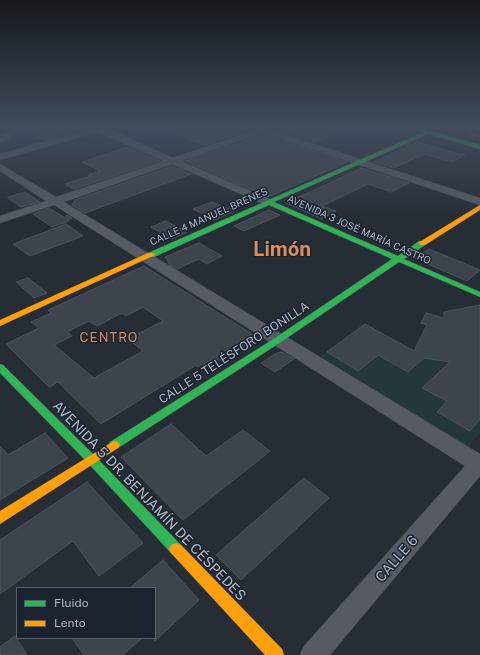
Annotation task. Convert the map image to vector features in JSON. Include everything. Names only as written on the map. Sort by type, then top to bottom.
[{"type":"main road","name":"CALLE 4 MANUEL BRENES","points":[[0,323],[366,159]]},
{"type":"main road","name":"AVENIDA 3 JOSÉ MARÍA CASTRO","points":[[270,203],[480,295]]},
{"type":"main road","name":"CALLE 5 TELÉSFORO BONILLA","points":[[0,518],[278,340],[397,259],[480,207]]},
{"type":"main road","name":"AVENIDA 5 DR. BENJAMÍN DE CÉSPEDES","points":[[0,367],[91,459],[276,655]]},
{"type":"street","name":"AVENIDA 3 JOSÉ MARÍA CASTRO","points":[[166,159],[270,203]]},
{"type":"street","points":[[0,220],[179,159]]},
{"type":"street","points":[[349,159],[480,202]]},
{"type":"street","points":[[0,167],[480,464]]},
{"type":"street","name":"CALLE 6","points":[[313,655],[480,464]]},
{"type":"green space","points":[[416,347],[430,350],[431,359],[451,362],[457,370],[447,365],[439,373],[463,385],[437,412],[469,431],[480,420],[480,433],[467,448],[319,357],[327,352],[358,371],[378,355],[408,372],[425,357],[414,351]]},
{"type":"green space","points":[[480,411],[480,420],[472,415]]},
{"type":"building","points":[[93,159],[154,159],[160,161],[74,189],[65,184],[91,176],[88,175],[100,171],[82,162]]},
{"type":"building","points":[[192,159],[336,159],[347,162],[268,197],[185,161]]},
{"type":"building","points":[[381,159],[414,159],[394,168],[374,162]]},
{"type":"building","points":[[441,159],[459,159],[453,162]]},
{"type":"building","points":[[172,166],[191,174],[85,213],[72,205],[75,200]]},
{"type":"building","points":[[362,168],[409,183],[391,192],[368,184],[322,206],[336,211],[322,219],[286,203]]},
{"type":"building","points":[[25,192],[40,202],[21,207],[8,198],[8,197]]},
{"type":"building","points":[[212,202],[234,211],[215,220],[193,209]]},
{"type":"building","points":[[49,208],[65,218],[67,215],[72,218],[67,220],[69,221],[52,227],[33,214]]},
{"type":"building","points":[[269,210],[280,215],[244,231],[234,226]]},
{"type":"building","points":[[166,221],[187,232],[172,239],[151,227]]},
{"type":"building","points":[[66,224],[83,236],[30,256],[13,244]]},
{"type":"building","points":[[199,243],[222,256],[207,264],[199,259],[177,269],[170,265],[165,257]]},
{"type":"building","points":[[429,249],[480,270],[467,281],[414,258]]},
{"type":"building","points":[[144,266],[258,338],[220,361],[214,358],[198,367],[196,365],[101,424],[58,382],[49,387],[6,344],[39,328],[31,322],[51,313],[48,310]],"holes":[[[143,307],[163,321],[128,339],[143,351],[94,378],[54,345],[72,336],[67,332],[89,321],[97,326],[122,313],[126,316]]]},
{"type":"building","points":[[28,278],[47,293],[34,298],[16,282]]},
{"type":"building","points":[[480,305],[480,419],[470,431],[437,412],[447,401],[422,388],[450,362],[424,358],[408,372],[378,355],[358,371],[327,352],[365,324],[414,351],[427,325],[421,323],[426,313],[444,318],[444,312]]},
{"type":"building","points":[[282,352],[294,359],[275,372],[261,363],[277,353]]},
{"type":"building","points":[[171,424],[206,456],[243,430],[270,451],[183,520],[121,457]]},
{"type":"building","points":[[45,433],[68,458],[0,500],[0,446],[8,455]]},
{"type":"building","points":[[304,478],[329,498],[241,580],[216,555]]},
{"type":"building","points":[[87,482],[143,543],[99,576],[73,541],[0,594],[0,540]]},
{"type":"building","points":[[163,560],[199,600],[155,641],[156,587],[131,587]]},
{"type":"building","points":[[15,636],[27,655],[0,655],[0,647]]},
{"type":"building","points":[[73,639],[141,639],[123,655],[84,655]]},
{"type":"traffic: fast","points":[[151,255],[367,159]]},
{"type":"traffic: fast","points":[[270,203],[480,295]]},
{"type":"traffic: fast","points":[[114,445],[278,340],[422,243]]},
{"type":"traffic: fast","points":[[0,367],[91,459],[176,549]]},
{"type":"traffic: slow","points":[[422,243],[480,207]]},
{"type":"traffic: slow","points":[[0,323],[151,255]]},
{"type":"traffic: slow","points":[[0,518],[114,445]]},
{"type":"traffic: slow","points":[[176,549],[276,655]]},
{"type":"district","name":"Limón","points":[[282,250]]},
{"type":"district","name":"CENTRO","points":[[109,338]]}]
